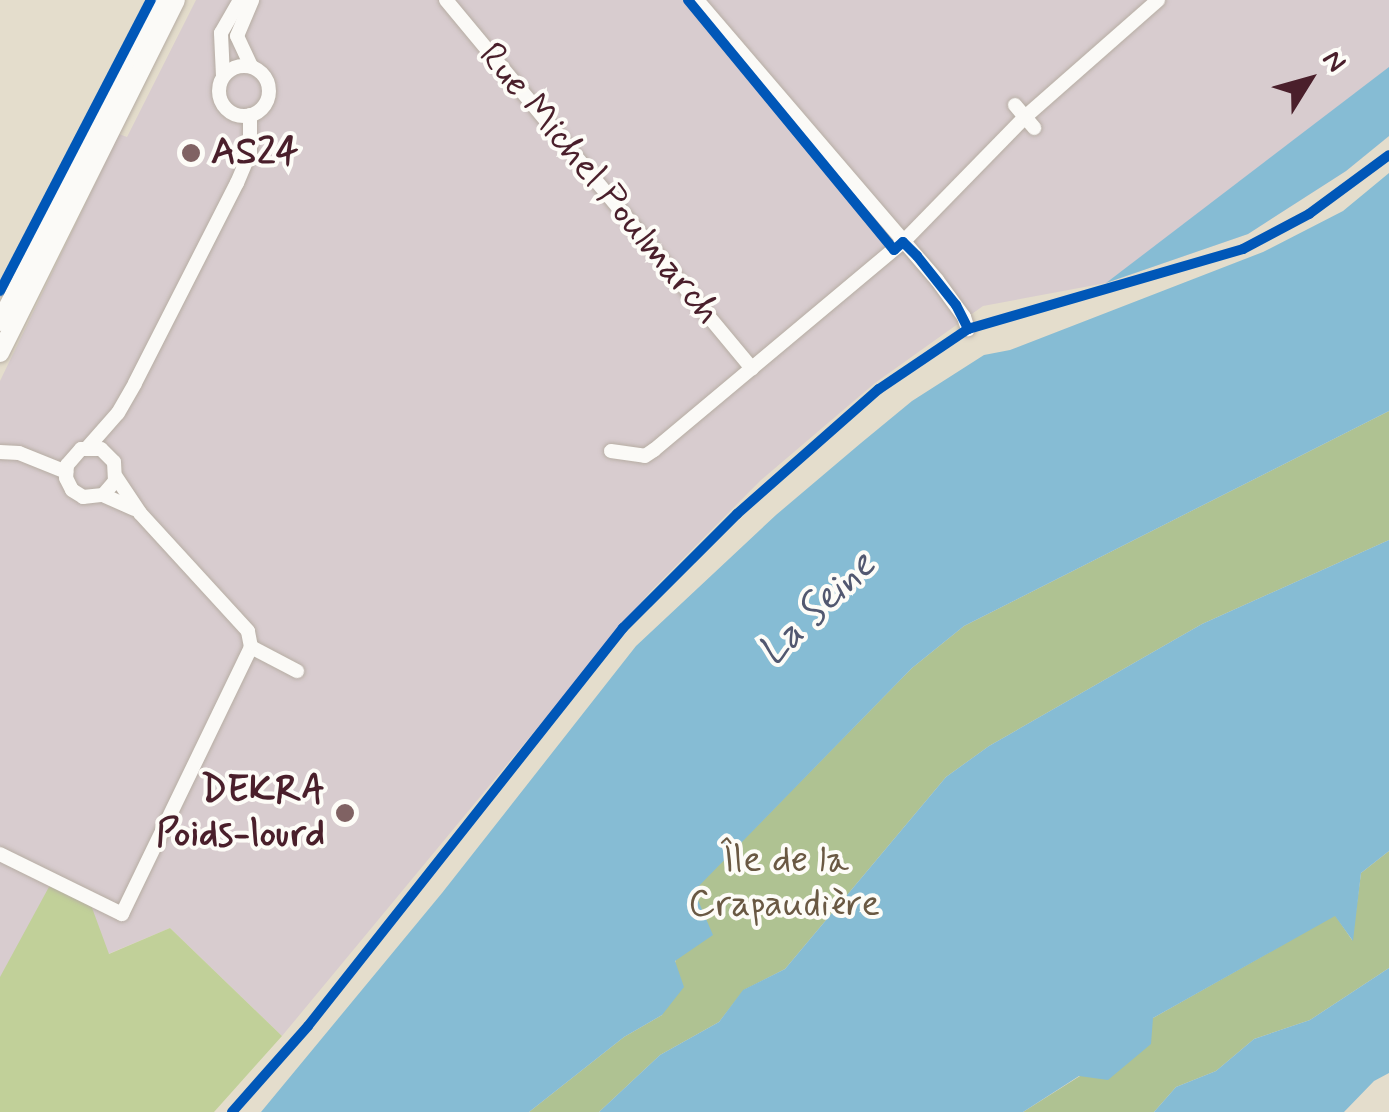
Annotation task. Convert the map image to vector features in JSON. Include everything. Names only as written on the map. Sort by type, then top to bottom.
[{"type":"main road","points":[[0,322],[163,0]]},
{"type":"main road","points":[[0,353],[176,0]]},
{"type":"street","points":[[240,0],[221,33],[223,76],[218,89],[223,106],[235,114],[250,115],[264,106],[269,92],[264,76],[251,66],[237,36],[252,0]]},
{"type":"street","name":"Rue Michel Poulmarch","points":[[446,0],[752,368]]},
{"type":"street","points":[[698,0],[956,305],[968,329]]},
{"type":"street","points":[[612,451],[648,454],[903,242],[1024,117],[1158,0]]},
{"type":"street","points":[[223,76],[234,67],[251,66]]},
{"type":"street","points":[[66,472],[75,453],[88,447],[118,412],[250,153],[250,115]]},
{"type":"street","points":[[0,854],[122,914],[251,648],[248,631],[140,513],[116,477],[111,456],[118,412]]},
{"type":"street","points":[[88,447],[111,456]]},
{"type":"street","points":[[0,452],[32,456],[66,472],[77,494],[103,496],[140,513]]},
{"type":"street","points":[[103,496],[116,477]]},
{"type":"street","points":[[251,648],[297,670]]},
{"type":"shaded area","points":[[196,0],[1389,0],[1389,136],[1346,171],[1248,234],[1106,283],[983,306],[875,383],[761,480],[649,593],[282,1036],[170,928],[101,957],[46,1024],[0,977],[0,381],[119,134],[127,137]]},
{"type":"green space","name":"Île de la Crapaudière","points":[[1389,411],[1389,540],[1202,624],[989,746],[946,777],[785,969],[744,990],[719,1022],[660,1055],[599,1112],[529,1112],[624,1037],[662,1015],[693,891],[912,668],[964,626]]},
{"type":"green space","points":[[1389,851],[1389,968],[1310,1020],[1254,1039],[1216,1071],[1176,1087],[1154,1112],[1023,1112],[1080,1076],[1153,1018],[1335,915],[1352,940],[1361,873]]},
{"type":"green space","points":[[50,885],[91,905],[109,954],[170,928],[282,1036],[214,1112],[0,1112],[0,977]]},
{"type":"water","points":[[1389,67],[1389,136],[1346,171],[1248,234],[1106,283]]},
{"type":"water","name":"La Seine","points":[[1389,173],[1389,411],[964,626],[912,668],[694,891],[713,935],[675,961],[684,987],[662,1015],[624,1037],[529,1112],[261,1112],[442,893],[636,646],[776,515],[861,443],[912,401],[984,355],[1010,350],[1263,252],[1343,211]]},
{"type":"water","points":[[1389,540],[1389,851],[1361,873],[1353,941],[1335,916],[1153,1018],[1151,1044],[1108,1080],[1079,1076],[1023,1112],[599,1112],[660,1055],[719,1022],[743,990],[785,969],[946,777],[989,746],[1202,624]]},
{"type":"water","points":[[1389,968],[1389,1073],[1374,1081],[1344,1112],[1154,1112],[1176,1087],[1216,1071],[1254,1039],[1310,1020]]},
{"type":"cycle path","points":[[0,291],[151,0]]},
{"type":"cycle path","points":[[688,0],[894,250],[903,242],[917,256],[956,305],[968,329]]},
{"type":"cycle path","points":[[232,1112],[308,1026],[623,628],[737,514],[879,389],[968,329],[1243,249],[1309,214],[1389,155]]},
{"type":"place","name":"AS24","points":[[191,153]]},
{"type":"place","name":"DEKRA Poids-lourd","points":[[345,813]]}]
